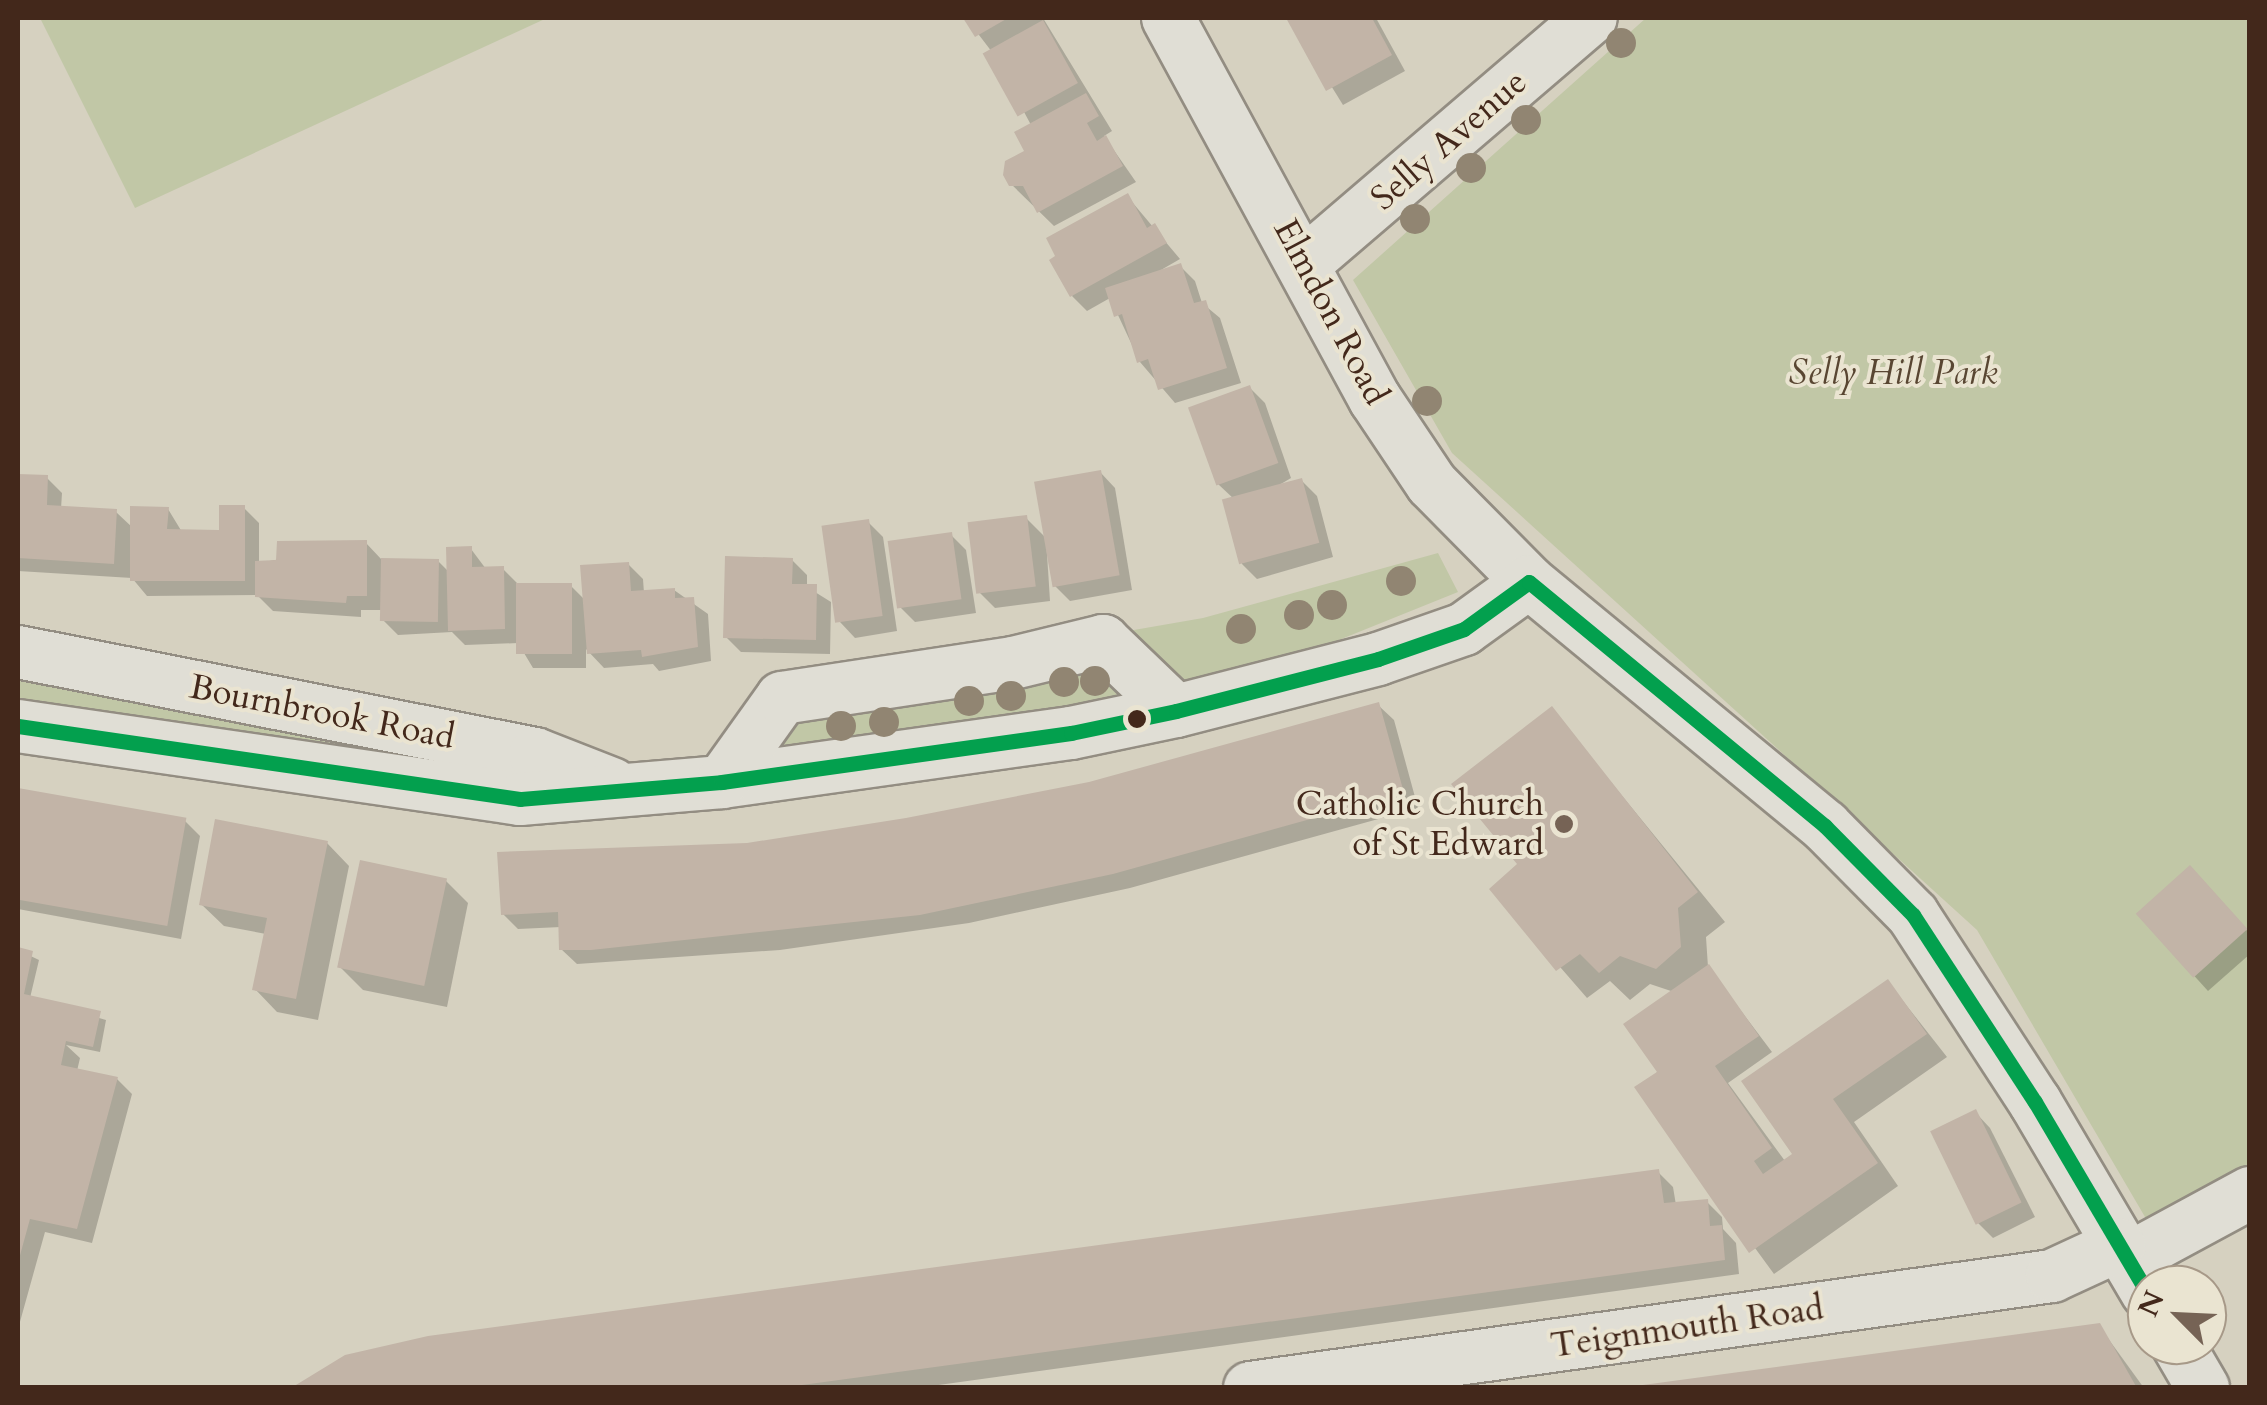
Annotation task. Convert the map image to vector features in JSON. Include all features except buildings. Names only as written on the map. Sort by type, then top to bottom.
[{"type":"street","name":"Elmdon Road","points":[[1168,18],[1306,262],[1375,399],[1432,484],[1530,582],[1825,826],[1912,915],[2130,1265]]},
{"type":"street","name":"Selly Avenue","points":[[1306,262],[1591,18]]},
{"type":"street","name":"Bournbrook Road","points":[[18,726],[520,799],[722,782],[1071,734],[1176,711],[1378,658],[1464,629],[1530,582]]},
{"type":"street","points":[[722,782],[782,698],[1013,664],[1103,641],[1176,711]]},
{"type":"street","name":"Bournbrook Road","points":[[18,652],[534,754],[623,788]]},
{"type":"street","name":"Teignmouth Road","points":[[2133,1265],[2250,1193]]},
{"type":"street","name":"Teignmouth Road","points":[[1250,1388],[2127,1267]]},
{"type":"street","points":[[2190,1365],[2203,1388]]},
{"type":"green space","points":[[40,18],[547,18],[135,208]]},
{"type":"green space","name":"Selly Hill Park","points":[[1646,18],[2249,18],[2249,1185],[2155,1234],[1977,930],[1452,453],[1353,280]]},
{"type":"green space","points":[[1438,553],[1458,592],[1178,705],[1105,635],[1203,618]]},
{"type":"green space","points":[[1102,646],[1169,709],[729,778],[785,702]]},
{"type":"green space","points":[[18,667],[535,779],[18,709]]},
{"type":"transit line","points":[[18,726],[520,799],[722,782],[1071,733],[1176,711],[1378,659],[1464,629],[1529,582],[1825,826],[1913,915],[2035,1102],[2131,1265]]},
{"type":"place","name":"Catholic Church of St Edward","points":[[1564,824]]}]
